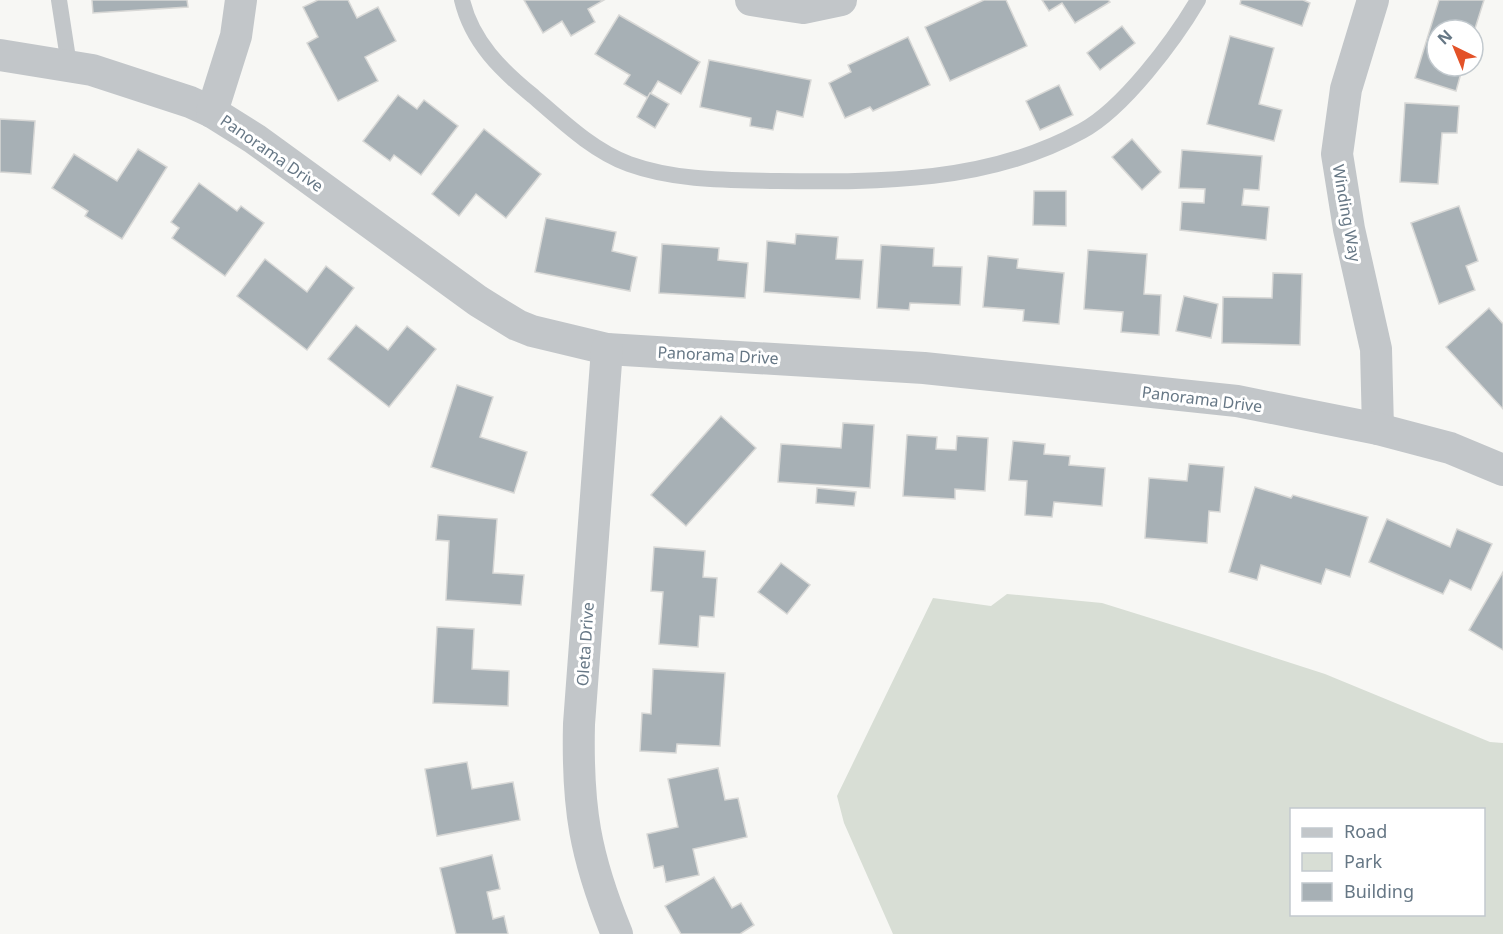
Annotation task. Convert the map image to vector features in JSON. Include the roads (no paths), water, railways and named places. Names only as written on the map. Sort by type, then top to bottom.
[{"type":"street","points":[[212,112],[236,36],[241,0]]},
{"type":"street","points":[[751,0],[803,8],[840,0]]},
{"type":"street","name":"Winding Way","points":[[1373,0],[1346,89],[1338,129],[1337,154],[1348,229],[1376,349],[1378,429]]},
{"type":"street","name":"Panorama Drive","points":[[0,55],[69,65],[140,85],[212,112],[255,139],[504,317],[553,338],[607,348],[924,368],[1237,401],[1378,429],[1450,448],[1503,470]]},
{"type":"street","name":"Oleta Drive","points":[[607,348],[579,723],[578,771],[580,813],[588,852],[617,934]]},
{"type":"lane","points":[[59,0],[69,65]]},
{"type":"lane","points":[[462,0],[470,24],[496,64],[580,135],[627,164],[689,178],[859,182],[943,176],[994,166],[1028,157],[1084,130],[1098,122],[1154,63],[1198,0]]}]
